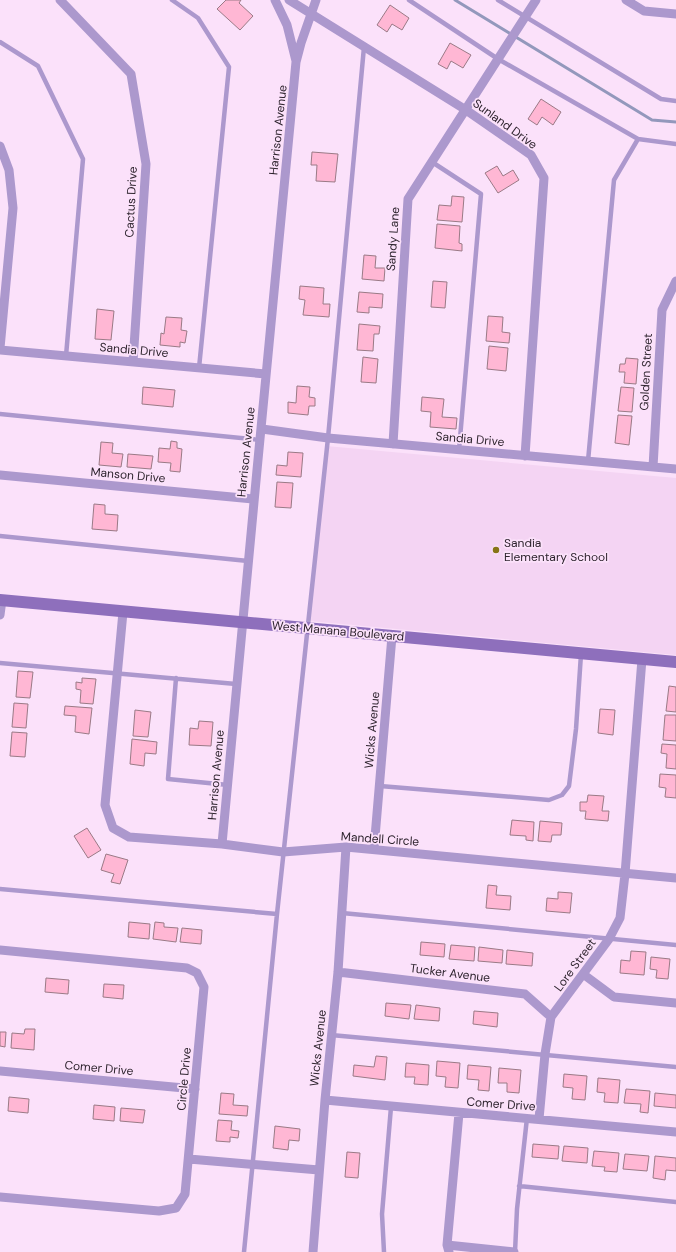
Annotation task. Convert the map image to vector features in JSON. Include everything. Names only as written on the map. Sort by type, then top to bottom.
[{"type":"street","name":"Cactus Drive","points":[[60,0],[131,74],[146,164],[133,362]]},
{"type":"street","name":"Harrison Avenue","points":[[275,0],[285,19],[296,62]]},
{"type":"street","name":"Sunland Drive","points":[[289,0],[466,110],[531,155],[544,178],[525,456]]},
{"type":"street","name":"Harrison Avenue","points":[[222,844],[253,499],[262,429],[296,62],[316,0]]},
{"type":"street","name":"Sandy Lane","points":[[393,444],[408,199],[536,0]]},
{"type":"street","points":[[626,0],[644,11],[676,14]]},
{"type":"street","points":[[0,146],[9,170],[13,208],[0,349]]},
{"type":"street","name":"Golden Street","points":[[652,467],[662,310],[676,281]]},
{"type":"street","name":"Sandia Drive","points":[[0,349],[266,374]]},
{"type":"street","name":"Sandia Drive","points":[[262,429],[328,438],[676,469]]},
{"type":"street","name":"Manson Drive","points":[[0,476],[253,499]]},
{"type":"street","points":[[0,615],[1,600]]},
{"type":"street","name":"West Manana Boulevard","points":[[1,600],[676,662]]},
{"type":"street","name":"Mandell Circle","points":[[123,612],[105,804],[113,828],[129,837],[222,844],[283,852],[346,847],[374,849],[626,874]]},
{"type":"street","name":"Wicks Avenue","points":[[374,849],[392,636]]},
{"type":"street","points":[[642,659],[626,874],[676,878]]},
{"type":"street","name":"Wicks Avenue","points":[[313,1252],[325,1100],[338,972],[346,847]]},
{"type":"street","name":"Lore Street","points":[[539,1119],[545,1054],[552,1017],[609,939],[620,918],[626,874]]},
{"type":"street","name":"Circle Drive","points":[[0,950],[187,968],[197,972],[204,987],[185,1194],[176,1208],[159,1211],[0,1197]]},
{"type":"street","name":"Tucker Avenue","points":[[338,972],[526,994],[552,1017]]},
{"type":"street","points":[[583,974],[614,997],[676,1004]]},
{"type":"street","name":"Comer Drive","points":[[0,1071],[195,1090]]},
{"type":"street","name":"Comer Drive","points":[[325,1100],[676,1132]]},
{"type":"street","points":[[459,1113],[448,1248],[514,1252]]},
{"type":"street","points":[[189,1160],[319,1170]]},
{"type":"lane","points":[[172,0],[198,18],[229,67],[200,368]]},
{"type":"lane","points":[[409,0],[498,59],[638,139],[676,144]]},
{"type":"lane","points":[[498,0],[661,99],[676,101]]},
{"type":"lane","points":[[0,42],[38,66],[83,159],[66,356]]},
{"type":"lane","points":[[244,1252],[283,852],[328,438],[364,47]]},
{"type":"lane","points":[[588,461],[614,180],[638,139]]},
{"type":"lane","points":[[432,162],[481,194],[458,450]]},
{"type":"lane","points":[[0,414],[260,440]]},
{"type":"lane","points":[[0,536],[248,561]]},
{"type":"lane","points":[[380,786],[549,800],[562,795],[569,786],[576,729],[581,654]]},
{"type":"lane","points":[[0,663],[236,684]]},
{"type":"lane","points":[[176,678],[168,780],[228,785]]},
{"type":"lane","points":[[0,889],[277,914]]},
{"type":"lane","points":[[342,913],[676,945]]},
{"type":"lane","points":[[331,1035],[676,1067]]},
{"type":"lane","points":[[384,1252],[382,1214],[391,1107]]},
{"type":"lane","points":[[514,1252],[519,1186],[527,1118]]},
{"type":"lane","points":[[519,1186],[676,1202]]},
{"type":"shaded area","name":"Sandia Elementary School","points":[[326,446],[676,478],[676,655],[310,621]]},
{"type":"building","points":[[226,0],[241,0],[239,3],[253,16],[240,30],[217,9]]},
{"type":"building","points":[[390,5],[409,18],[402,30],[392,24],[387,32],[377,25]]},
{"type":"building","points":[[450,43],[471,55],[463,68],[451,61],[447,69],[438,64]]},
{"type":"building","points":[[541,99],[561,112],[553,125],[542,117],[537,125],[528,119]]},
{"type":"building","points":[[312,152],[338,154],[335,182],[316,181],[317,165],[311,165]]},
{"type":"building","points":[[497,166],[503,176],[513,170],[519,180],[498,193],[485,173]]},
{"type":"building","points":[[452,196],[464,197],[462,222],[437,220],[439,205],[451,206]]},
{"type":"building","points":[[437,224],[460,226],[459,243],[462,244],[462,251],[435,248]]},
{"type":"building","points":[[364,255],[376,256],[375,268],[385,268],[384,281],[362,279]]},
{"type":"building","points":[[433,281],[447,282],[445,308],[431,307]]},
{"type":"building","points":[[300,286],[324,288],[323,304],[330,304],[329,317],[303,315],[305,300],[299,299]]},
{"type":"building","points":[[359,292],[383,294],[382,308],[369,307],[369,313],[357,312]]},
{"type":"building","points":[[97,309],[114,311],[111,340],[95,339]]},
{"type":"building","points":[[488,316],[503,317],[502,332],[510,333],[509,343],[486,341]]},
{"type":"building","points":[[166,317],[182,318],[181,330],[187,331],[185,343],[180,342],[180,347],[160,345],[161,333],[164,334]]},
{"type":"building","points":[[359,324],[380,326],[379,334],[374,334],[373,351],[357,350]]},
{"type":"building","points":[[489,346],[508,348],[506,371],[487,369]]},
{"type":"building","points":[[363,357],[378,359],[376,383],[361,382]]},
{"type":"building","points":[[626,358],[638,359],[636,384],[624,383],[625,372],[619,372],[620,364],[625,364]]},
{"type":"building","points":[[297,386],[310,387],[309,397],[315,398],[315,406],[309,406],[308,415],[288,413],[288,402],[296,403]]},
{"type":"building","points":[[143,387],[175,390],[173,407],[142,404]]},
{"type":"building","points":[[621,387],[634,388],[632,412],[618,411]]},
{"type":"building","points":[[422,397],[444,399],[442,417],[457,418],[456,429],[430,427],[431,412],[421,411]]},
{"type":"building","points":[[618,415],[632,416],[629,445],[615,443]]},
{"type":"building","points":[[171,441],[177,442],[177,448],[182,449],[180,472],[170,471],[171,463],[158,462],[159,448],[170,449]]},
{"type":"building","points":[[101,442],[113,443],[112,453],[123,454],[121,467],[99,465]]},
{"type":"building","points":[[288,452],[303,453],[301,477],[276,475],[277,465],[287,466]]},
{"type":"building","points":[[128,454],[153,456],[151,469],[127,467]]},
{"type":"building","points":[[277,482],[293,483],[291,508],[275,507]]},
{"type":"building","points":[[94,504],[105,505],[105,514],[118,515],[117,531],[92,529]]},
{"type":"building","points":[[18,671],[33,672],[30,698],[16,697]]},
{"type":"building","points":[[82,678],[96,679],[93,704],[80,703],[81,690],[76,689],[76,682],[82,683]]},
{"type":"building","points":[[669,686],[676,687],[676,712],[666,711]]},
{"type":"building","points":[[14,703],[28,704],[26,728],[12,727]]},
{"type":"building","points":[[65,706],[92,708],[89,734],[75,732],[76,716],[64,715]]},
{"type":"building","points":[[600,709],[615,710],[613,735],[598,733]]},
{"type":"building","points":[[135,710],[151,712],[148,737],[133,736]]},
{"type":"building","points":[[665,715],[676,715],[676,741],[663,740]]},
{"type":"building","points":[[199,721],[213,722],[211,746],[189,745],[190,728],[198,729]]},
{"type":"building","points":[[12,732],[27,733],[25,757],[10,756]]},
{"type":"building","points":[[132,739],[157,742],[156,754],[145,753],[144,766],[130,764]]},
{"type":"building","points":[[662,744],[676,745],[676,769],[666,768],[667,754],[661,753]]},
{"type":"building","points":[[660,774],[676,775],[676,798],[665,797],[666,788],[659,787]]},
{"type":"building","points":[[588,795],[604,796],[602,811],[609,811],[608,821],[585,819],[586,811],[580,811],[580,802],[587,802]]},
{"type":"building","points":[[512,820],[534,822],[533,841],[526,840],[526,836],[510,835]]},
{"type":"building","points":[[540,821],[562,823],[561,835],[552,835],[551,842],[538,841]]},
{"type":"building","points":[[87,828],[101,850],[88,858],[74,836]]},
{"type":"building","points":[[106,854],[128,860],[120,884],[111,882],[114,874],[101,870]]},
{"type":"building","points":[[488,885],[497,886],[496,895],[511,896],[510,910],[486,908]]},
{"type":"building","points":[[558,892],[572,893],[570,913],[546,911],[547,898],[558,899]]},
{"type":"building","points":[[129,922],[150,924],[149,939],[128,937]]},
{"type":"building","points":[[155,922],[164,923],[164,927],[178,928],[176,942],[153,939]]},
{"type":"building","points":[[182,928],[202,930],[201,944],[180,942]]},
{"type":"building","points":[[421,942],[445,944],[444,957],[420,955]]},
{"type":"building","points":[[451,945],[475,947],[474,961],[449,959]]},
{"type":"building","points":[[479,947],[503,950],[502,963],[478,961]]},
{"type":"building","points":[[507,950],[533,953],[532,966],[506,964]]},
{"type":"building","points":[[631,951],[646,952],[644,975],[620,973],[621,960],[630,961]]},
{"type":"building","points":[[651,957],[670,959],[668,979],[656,978],[657,970],[650,969]]},
{"type":"building","points":[[46,978],[69,980],[68,994],[45,992]]},
{"type":"building","points":[[104,984],[124,985],[123,999],[103,997]]},
{"type":"building","points":[[386,1003],[411,1005],[409,1019],[385,1016]]},
{"type":"building","points":[[416,1005],[440,1008],[439,1021],[414,1019]]},
{"type":"building","points":[[474,1011],[498,1013],[497,1027],[473,1024]]},
{"type":"building","points":[[25,1029],[35,1029],[34,1050],[11,1048],[12,1033],[24,1034]]},
{"type":"building","points":[[0,1032],[6,1032],[5,1047],[0,1046]]},
{"type":"building","points":[[376,1056],[387,1057],[385,1080],[353,1076],[354,1065],[374,1067]]},
{"type":"building","points":[[437,1061],[460,1063],[458,1088],[445,1087],[446,1077],[436,1076]]},
{"type":"building","points":[[406,1063],[429,1065],[428,1085],[414,1084],[415,1077],[405,1077]]},
{"type":"building","points":[[468,1065],[491,1067],[489,1091],[478,1090],[479,1080],[467,1079]]},
{"type":"building","points":[[499,1068],[521,1070],[519,1093],[507,1092],[507,1083],[498,1083]]},
{"type":"building","points":[[564,1074],[587,1076],[585,1100],[572,1099],[573,1088],[563,1087]]},
{"type":"building","points":[[598,1078],[620,1080],[618,1103],[604,1102],[605,1093],[597,1092]]},
{"type":"building","points":[[626,1089],[650,1091],[648,1113],[640,1112],[641,1104],[624,1103]]},
{"type":"building","points":[[221,1093],[234,1094],[233,1105],[248,1106],[247,1116],[219,1114]]},
{"type":"building","points":[[655,1093],[676,1095],[676,1108],[654,1106]]},
{"type":"building","points":[[9,1097],[29,1099],[28,1113],[8,1111]]},
{"type":"building","points":[[94,1105],[115,1107],[114,1121],[93,1119]]},
{"type":"building","points":[[121,1108],[145,1110],[143,1123],[120,1121]]},
{"type":"building","points":[[218,1120],[232,1121],[231,1130],[239,1131],[238,1138],[230,1137],[230,1142],[216,1141]]},
{"type":"building","points":[[275,1126],[300,1129],[299,1141],[289,1140],[288,1150],[273,1148]]},
{"type":"building","points":[[533,1144],[559,1146],[558,1159],[532,1157]]},
{"type":"building","points":[[564,1146],[588,1148],[587,1163],[562,1161]]},
{"type":"building","points":[[594,1151],[619,1153],[617,1172],[604,1171],[605,1167],[592,1166]]},
{"type":"building","points":[[347,1152],[360,1153],[358,1178],[345,1177]]},
{"type":"building","points":[[625,1154],[649,1156],[647,1171],[623,1169]]},
{"type":"building","points":[[655,1156],[676,1158],[676,1171],[666,1170],[665,1180],[653,1178]]},
{"type":"waterway","points":[[455,0],[652,120],[676,122]]},
{"type":"place","name":"Sandia Elementary School","points":[[496,550]]}]
